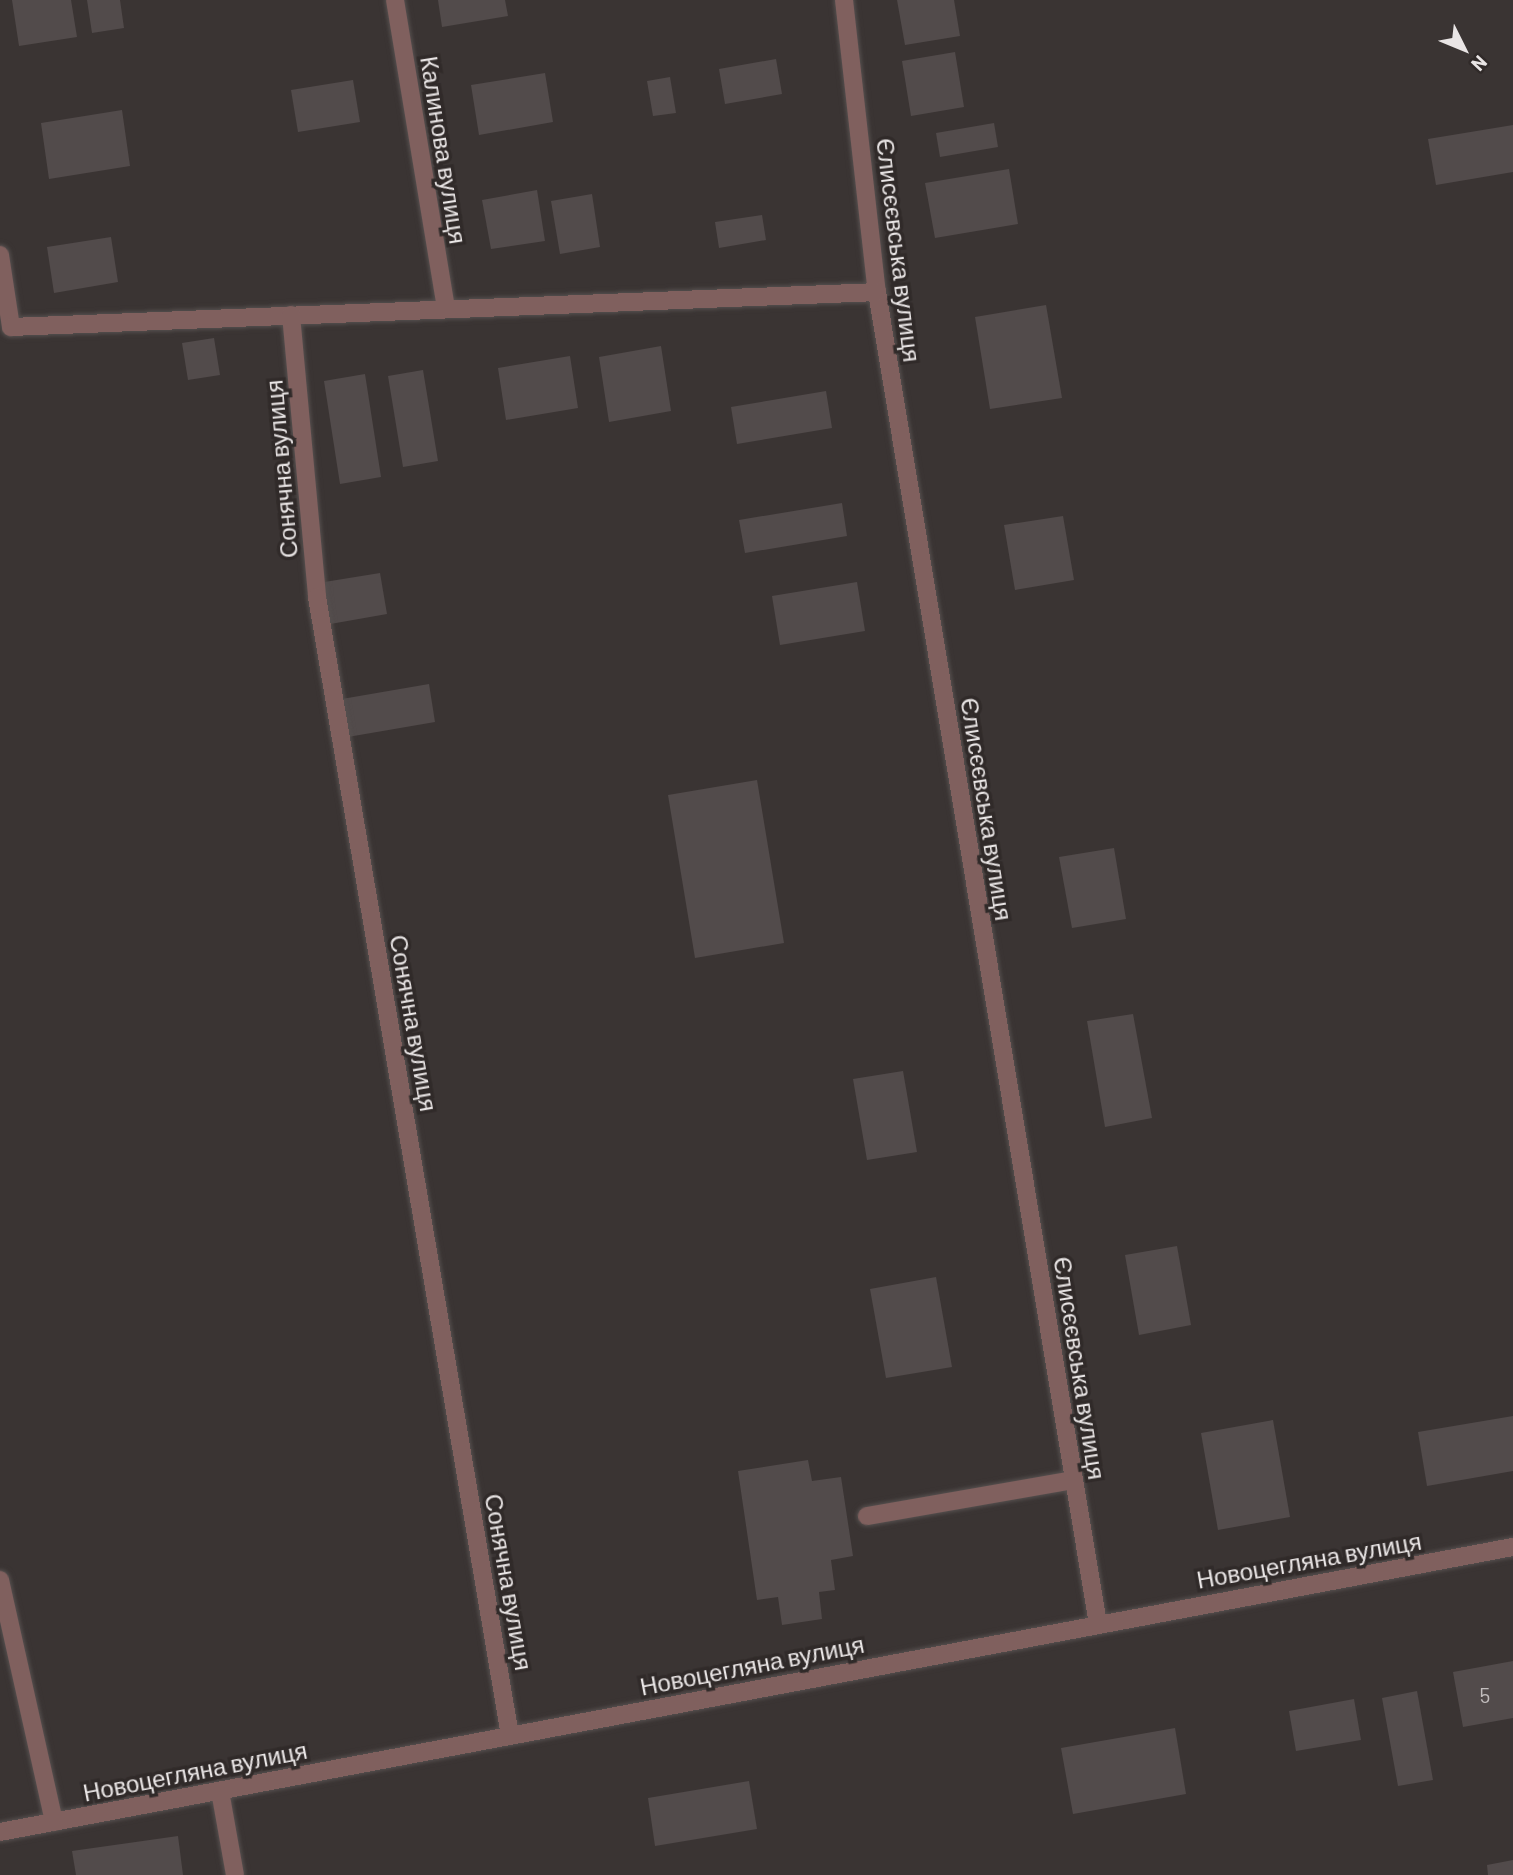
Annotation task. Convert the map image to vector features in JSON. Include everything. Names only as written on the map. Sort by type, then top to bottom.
[{"type":"street","name":"Калинова вулиця","points":[[395,0],[446,308]]},
{"type":"street","name":"Єлисєєвська вулиця","points":[[844,0],[877,292],[1098,1624]]},
{"type":"street","points":[[0,255],[11,327],[877,292]]},
{"type":"street","name":"Сонячна вулиця","points":[[291,315],[317,597],[510,1736]]},
{"type":"street","points":[[867,1516],[1074,1480]]},
{"type":"street","name":"Новоцегляна вулиця","points":[[0,1832],[1513,1548]]},
{"type":"street","points":[[0,1580],[54,1822]]},
{"type":"street","points":[[220,1791],[236,1875]]},
{"type":"building","points":[[12,0],[71,0],[77,37],[19,46]]},
{"type":"building","points":[[87,0],[120,0],[124,28],[92,33]]},
{"type":"building","points":[[438,0],[505,0],[508,16],[442,27]]},
{"type":"building","points":[[897,0],[954,0],[960,36],[905,45]]},
{"type":"building","points":[[955,52],[964,107],[911,116],[902,61]]},
{"type":"building","points":[[776,59],[782,94],[725,104],[719,69]]},
{"type":"building","points":[[545,73],[553,122],[479,135],[471,85]]},
{"type":"building","points":[[670,77],[676,113],[653,116],[647,81]]},
{"type":"building","points":[[353,80],[360,122],[298,132],[291,90]]},
{"type":"building","points":[[122,110],[130,166],[49,179],[41,123]]},
{"type":"building","points":[[994,123],[998,147],[940,157],[936,133]]},
{"type":"building","points":[[1513,125],[1513,172],[1436,185],[1428,139]]},
{"type":"building","points":[[1009,169],[1018,224],[935,238],[925,183]]},
{"type":"building","points":[[537,190],[545,241],[491,249],[482,200]]},
{"type":"building","points":[[592,194],[600,247],[560,254],[551,201]]},
{"type":"building","points":[[762,215],[766,240],[719,248],[715,222]]},
{"type":"building","points":[[111,237],[118,282],[54,293],[47,247]]},
{"type":"building","points":[[1046,305],[1062,398],[990,409],[975,317]]},
{"type":"building","points":[[214,338],[220,375],[188,380],[182,343]]},
{"type":"building","points":[[661,346],[671,411],[609,422],[599,357]]},
{"type":"building","points":[[570,356],[578,408],[506,420],[498,368]]},
{"type":"building","points":[[423,370],[438,461],[403,467],[388,376]]},
{"type":"building","points":[[365,374],[381,477],[340,484],[324,381]]},
{"type":"building","points":[[826,391],[832,428],[737,444],[731,407]]},
{"type":"building","points":[[842,503],[847,536],[745,553],[739,520]]},
{"type":"building","points":[[1063,516],[1074,580],[1015,590],[1004,525]]},
{"type":"building","points":[[380,573],[387,614],[319,626],[312,584]]},
{"type":"building","points":[[857,582],[865,631],[780,645],[772,596]]},
{"type":"building","points":[[429,684],[435,722],[342,738],[336,700]]},
{"type":"building","points":[[757,780],[784,943],[695,958],[668,795]]},
{"type":"building","points":[[1114,848],[1126,919],[1072,928],[1059,857]]},
{"type":"building","points":[[1133,1014],[1152,1118],[1105,1127],[1087,1021]]},
{"type":"building","points":[[903,1071],[917,1152],[867,1160],[853,1079]]},
{"type":"building","points":[[1177,1246],[1191,1325],[1139,1335],[1125,1255]]},
{"type":"building","points":[[936,1277],[952,1367],[886,1378],[870,1289]]},
{"type":"building","points":[[1513,1416],[1513,1471],[1427,1486],[1418,1432]]},
{"type":"building","points":[[1273,1420],[1290,1517],[1218,1530],[1201,1433]]},
{"type":"building","points":[[808,1460],[812,1481],[841,1477],[853,1556],[831,1560],[835,1590],[819,1592],[822,1619],[782,1625],[778,1597],[757,1600],[738,1471]]},
{"type":"building","points":[[1513,1661],[1513,1718],[1463,1727],[1453,1672]]},
{"type":"building","points":[[1417,1691],[1433,1780],[1398,1786],[1382,1698]]},
{"type":"building","points":[[1354,1699],[1361,1740],[1296,1751],[1289,1711]]},
{"type":"building","points":[[1175,1728],[1186,1794],[1073,1814],[1061,1748]]},
{"type":"building","points":[[749,1781],[757,1829],[655,1846],[648,1798]]},
{"type":"building","points":[[178,1836],[183,1875],[76,1875],[72,1851]]},
{"type":"building","points":[[1513,1860],[1513,1875],[1488,1875],[1487,1865]]}]
